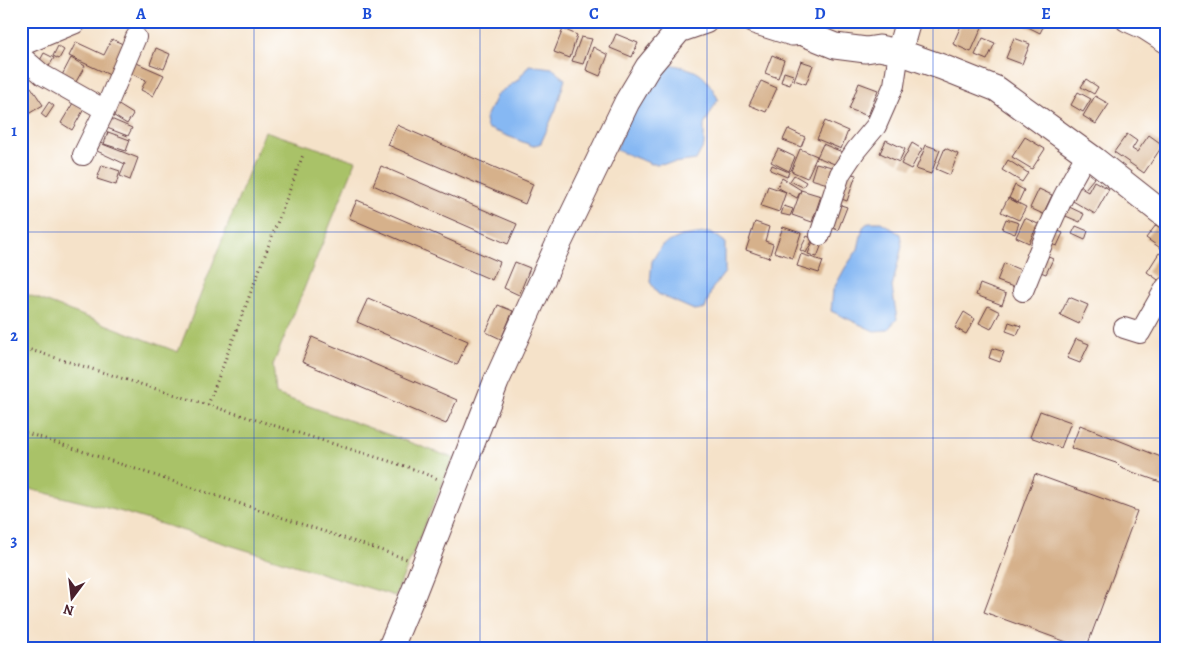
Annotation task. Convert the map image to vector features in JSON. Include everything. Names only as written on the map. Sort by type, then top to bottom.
[{"type":"street","points":[[34,33],[74,21]]},
{"type":"street","points":[[390,649],[496,382],[557,247],[627,102],[648,67],[681,26],[705,21]]},
{"type":"street","points":[[754,21],[792,33],[800,32],[836,46],[866,50],[879,48],[899,52],[997,89],[1086,154],[1166,216]]},
{"type":"street","points":[[820,235],[840,174],[856,150],[876,126],[894,85],[899,52],[908,21]]},
{"type":"street","points":[[1126,21],[1144,29],[1166,43]]},
{"type":"street","points":[[83,155],[105,110],[136,37]]},
{"type":"street","points":[[21,56],[43,75],[105,110]]},
{"type":"street","points":[[1022,291],[1054,214],[1086,154]]},
{"type":"street","points":[[1124,328],[1140,333],[1166,287]]},
{"type":"path","points":[[208,405],[303,155]]},
{"type":"path","points":[[21,347],[430,474],[454,490]]},
{"type":"path","points":[[21,431],[424,565]]},
{"type":"green space","points":[[265,131],[356,161],[273,365],[276,394],[453,458],[395,596],[119,511],[21,487],[21,292],[178,352]]},
{"type":"water","points":[[665,63],[684,67],[703,76],[718,99],[704,125],[704,145],[696,160],[652,164],[616,150],[632,111]]},
{"type":"water","points":[[529,65],[552,68],[565,79],[556,109],[541,143],[533,146],[487,128],[485,119],[497,94],[518,80]]},
{"type":"water","points":[[869,222],[881,222],[900,234],[902,246],[892,287],[897,319],[887,330],[874,331],[831,311],[833,290],[858,249],[863,227]]},
{"type":"water","points":[[711,232],[725,242],[725,272],[712,289],[705,309],[694,310],[658,294],[650,282],[652,261],[662,245],[682,236]]},
{"type":"building","points":[[963,21],[975,21],[983,25],[971,52],[953,44]]},
{"type":"building","points":[[1028,21],[1046,21],[1040,33],[1026,26]]},
{"type":"building","points":[[563,29],[577,35],[570,58],[554,52]]},
{"type":"building","points":[[616,34],[638,43],[632,57],[610,48]]},
{"type":"building","points":[[581,37],[592,39],[583,64],[572,61]]},
{"type":"building","points":[[983,38],[995,43],[987,60],[975,55]]},
{"type":"building","points":[[1014,38],[1030,44],[1022,64],[1006,58]]},
{"type":"building","points":[[112,39],[127,46],[112,76],[69,56],[76,42],[104,55]]},
{"type":"building","points":[[58,46],[64,50],[59,59],[53,56]]},
{"type":"building","points":[[593,47],[608,55],[600,76],[586,70]]},
{"type":"building","points":[[156,48],[170,54],[164,69],[150,64]]},
{"type":"building","points":[[44,53],[54,58],[46,71],[37,66]]},
{"type":"building","points":[[772,55],[784,60],[778,78],[765,73]]},
{"type":"building","points":[[71,58],[85,66],[73,87],[60,79]]},
{"type":"building","points":[[132,61],[164,75],[153,96],[141,90],[146,80],[128,72]]},
{"type":"building","points":[[801,61],[813,65],[806,84],[794,80]]},
{"type":"building","points":[[784,72],[793,75],[790,85],[781,82]]},
{"type":"building","points":[[1086,79],[1098,87],[1094,94],[1081,87]]},
{"type":"building","points":[[761,81],[777,88],[766,112],[749,105]]},
{"type":"building","points":[[859,83],[878,90],[868,116],[849,109]]},
{"type":"building","points":[[31,87],[43,105],[25,116],[21,110],[21,93]]},
{"type":"building","points":[[1078,92],[1091,99],[1083,112],[1071,105]]},
{"type":"building","points":[[1095,96],[1109,104],[1096,124],[1083,116]]},
{"type":"building","points":[[49,102],[54,106],[46,118],[41,114]]},
{"type":"building","points":[[73,103],[84,109],[72,130],[61,123]]},
{"type":"building","points":[[117,104],[133,114],[127,124],[111,114]]},
{"type":"building","points":[[111,119],[132,128],[128,136],[107,128]]},
{"type":"building","points":[[825,121],[848,131],[841,149],[817,139]]},
{"type":"building","points":[[397,125],[533,184],[525,204],[388,145]]},
{"type":"building","points":[[788,129],[805,137],[801,147],[783,140]]},
{"type":"building","points":[[108,132],[130,140],[126,151],[104,144]]},
{"type":"building","points":[[1127,134],[1137,141],[1132,149],[1137,152],[1149,135],[1163,145],[1144,173],[1114,152]]},
{"type":"building","points":[[1025,137],[1045,149],[1032,169],[1012,157]]},
{"type":"building","points":[[886,140],[905,149],[899,162],[880,153]]},
{"type":"building","points":[[100,143],[138,158],[130,180],[120,176],[125,164],[97,151]]},
{"type":"building","points":[[912,143],[922,149],[911,169],[901,164]]},
{"type":"building","points":[[823,144],[847,154],[842,167],[817,157]]},
{"type":"building","points":[[926,145],[940,150],[931,174],[916,169]]},
{"type":"building","points":[[945,148],[958,154],[950,175],[936,169]]},
{"type":"building","points":[[778,149],[795,157],[789,171],[771,162]]},
{"type":"building","points":[[800,149],[817,156],[807,178],[791,171]]},
{"type":"building","points":[[1008,160],[1028,173],[1022,182],[1002,170]]},
{"type":"building","points":[[816,163],[836,168],[831,185],[811,179]]},
{"type":"building","points":[[102,165],[120,171],[116,185],[97,179]]},
{"type":"building","points":[[772,165],[789,172],[787,177],[770,170]]},
{"type":"building","points":[[381,166],[517,224],[508,244],[373,185]]},
{"type":"building","points":[[1083,169],[1094,178],[1085,189],[1074,179]]},
{"type":"building","points":[[848,173],[856,175],[847,201],[839,198]]},
{"type":"building","points":[[794,175],[806,182],[803,187],[790,181]]},
{"type":"building","points":[[782,178],[801,190],[797,198],[777,187]]},
{"type":"building","points":[[1094,181],[1109,189],[1095,214],[1066,197],[1074,184],[1088,192]]},
{"type":"building","points":[[1015,185],[1024,190],[1018,203],[1009,198]]},
{"type":"building","points":[[768,186],[786,192],[779,212],[761,206]]},
{"type":"building","points":[[1039,189],[1052,195],[1043,214],[1030,208]]},
{"type":"building","points":[[801,190],[821,196],[812,222],[792,215]]},
{"type":"building","points":[[1008,198],[1026,207],[1019,220],[1001,212]]},
{"type":"building","points":[[357,200],[500,262],[492,280],[349,218]]},
{"type":"building","points":[[835,203],[847,207],[838,230],[827,226]]},
{"type":"building","points":[[1065,205],[1084,214],[1080,222],[1061,214]]},
{"type":"building","points":[[784,206],[793,209],[790,216],[781,214]]},
{"type":"building","points":[[1025,218],[1038,224],[1029,243],[1016,237]]},
{"type":"building","points":[[1006,219],[1019,223],[1015,234],[1002,229]]},
{"type":"building","points":[[755,222],[769,227],[765,241],[773,244],[769,258],[746,250]]},
{"type":"building","points":[[1156,225],[1166,232],[1166,252],[1146,238]]},
{"type":"building","points":[[1076,226],[1088,231],[1085,240],[1072,234]]},
{"type":"building","points":[[783,227],[801,233],[793,258],[774,252]]},
{"type":"building","points":[[1053,229],[1063,233],[1057,246],[1048,243]]},
{"type":"building","points":[[807,236],[813,239],[806,253],[800,250]]},
{"type":"building","points":[[813,241],[822,244],[817,257],[808,254]]},
{"type":"building","points":[[1159,253],[1166,257],[1166,275],[1161,282],[1147,272]]},
{"type":"building","points":[[801,254],[823,261],[819,273],[797,266]]},
{"type":"building","points":[[1042,254],[1053,259],[1046,274],[1035,270]]},
{"type":"building","points":[[515,262],[530,268],[519,295],[504,288]]},
{"type":"building","points":[[1004,263],[1023,271],[1016,288],[997,281]]},
{"type":"building","points":[[980,284],[1006,294],[1002,305],[976,295]]},
{"type":"building","points":[[1069,297],[1088,305],[1079,324],[1060,315]]},
{"type":"building","points":[[368,298],[468,341],[457,365],[357,322]]},
{"type":"building","points":[[498,305],[513,311],[501,339],[486,332]]},
{"type":"building","points":[[988,306],[1000,312],[991,329],[979,323]]},
{"type":"building","points":[[964,312],[975,319],[966,334],[955,328]]},
{"type":"building","points":[[1009,322],[1021,326],[1017,335],[1006,331]]},
{"type":"building","points":[[312,337],[457,400],[446,424],[302,362]]},
{"type":"building","points":[[1076,339],[1089,344],[1080,363],[1067,358]]},
{"type":"building","points":[[992,348],[1004,352],[1000,362],[989,358]]},
{"type":"building","points":[[1040,411],[1071,422],[1061,448],[1030,437]]},
{"type":"building","points":[[1080,425],[1166,459],[1166,484],[1121,468],[1116,463],[1071,448]]},
{"type":"building","points":[[1035,474],[1137,511],[1086,649],[984,612]]}]
